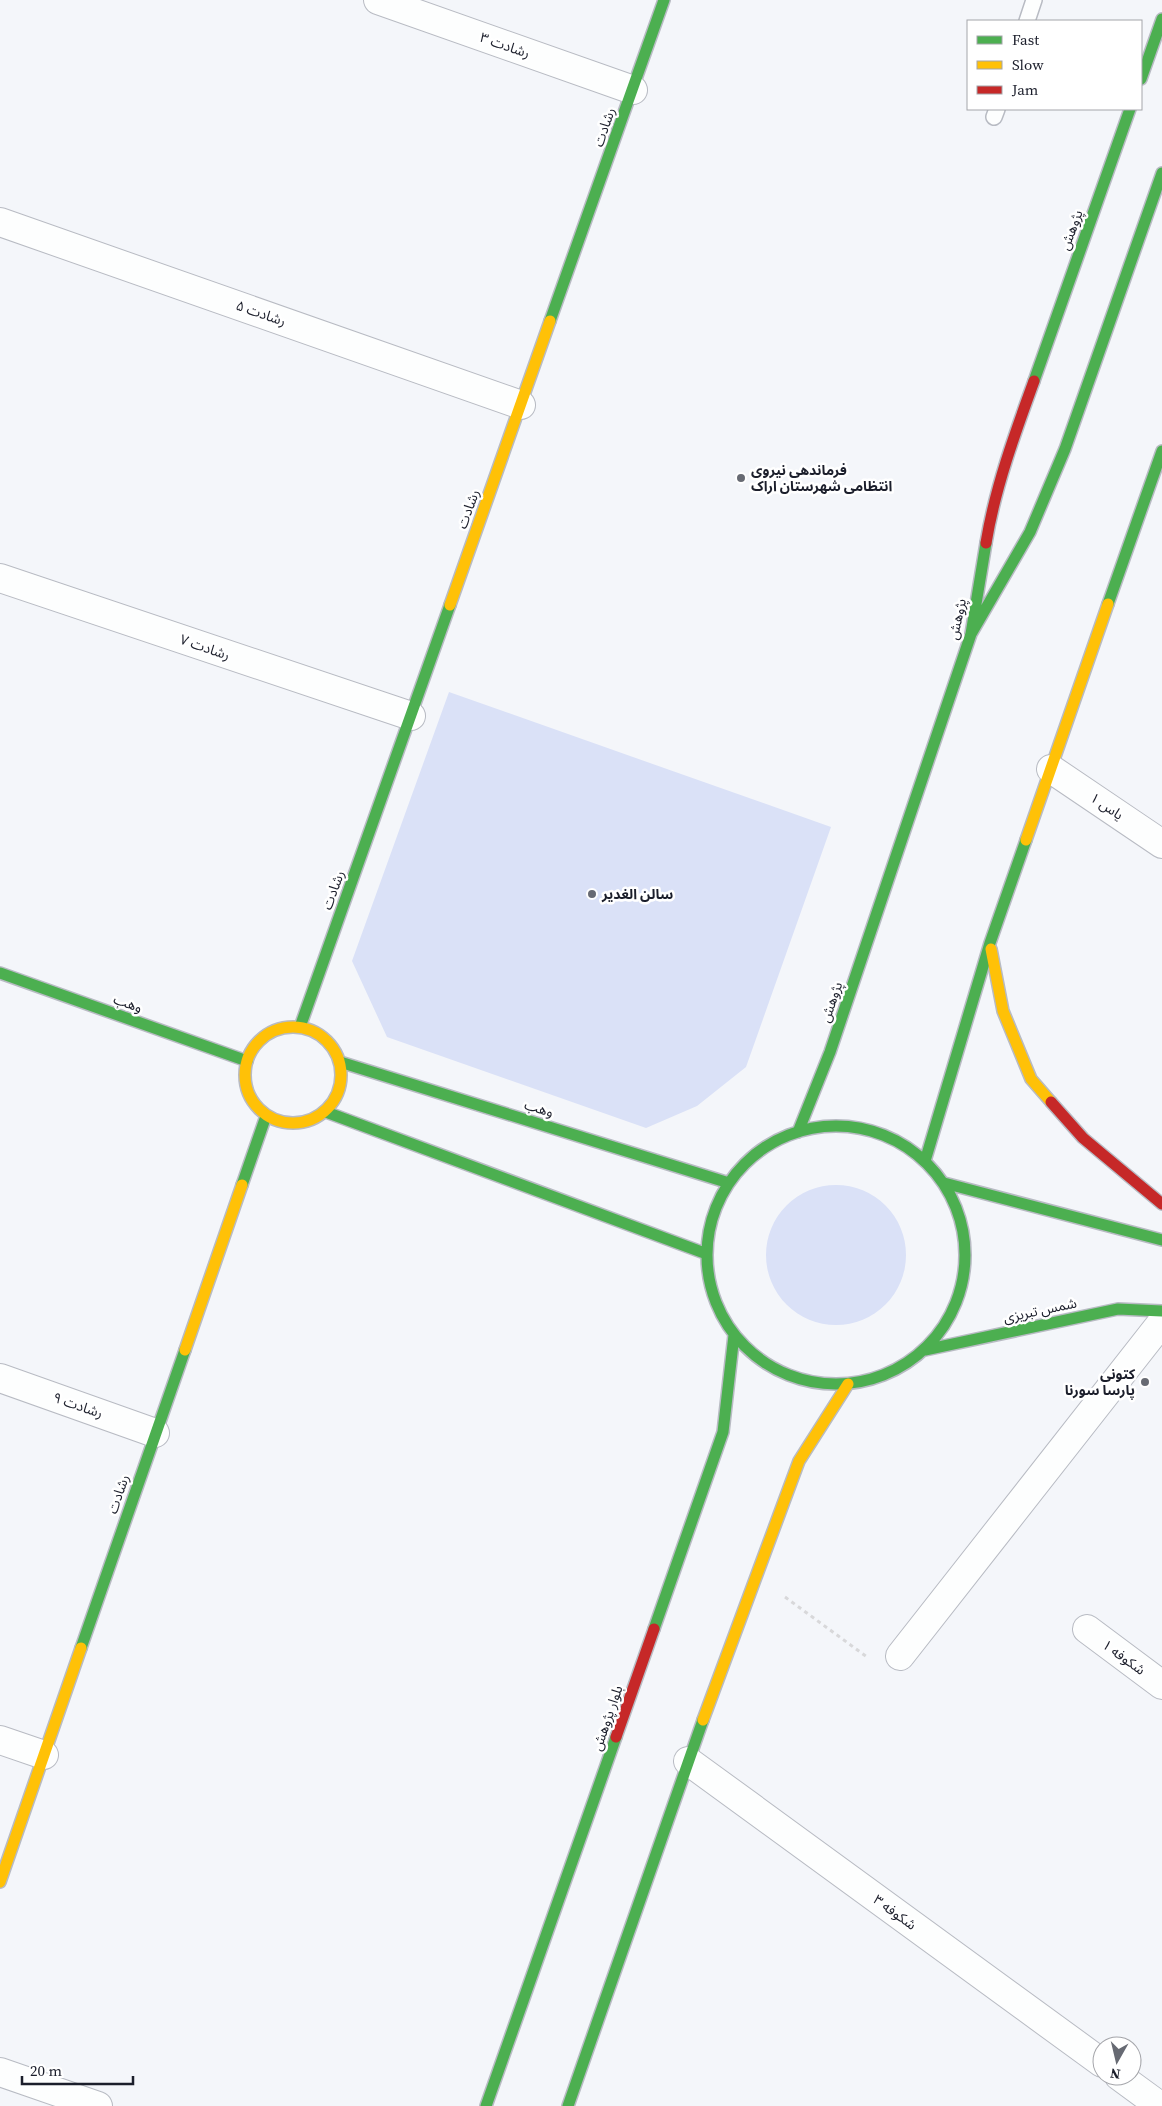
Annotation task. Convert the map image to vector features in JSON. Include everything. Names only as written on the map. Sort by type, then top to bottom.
[{"type":"main road","name":"رشادت","points":[[300,1027],[664,0]]},
{"type":"main road","points":[[1142,75],[1162,19]]},
{"type":"main road","name":"پژوهش","points":[[798,1132],[830,1052],[971,634],[989,525],[1017,428],[1130,110]]},
{"type":"main road","points":[[971,634],[1030,532],[1065,450],[1162,173]]},
{"type":"main road","points":[[925,1161],[990,943],[1162,451]]},
{"type":"main road","points":[[990,943],[1003,1011],[1031,1079],[1083,1138],[1162,1204]]},
{"type":"main road","name":"وهب","points":[[0,973],[247,1061]]},
{"type":"main road","points":[[287,1027],[300,1027],[314,1031],[334,1049],[340,1062],[342,1075],[340,1088],[335,1101],[326,1112],[312,1120],[296,1124],[280,1122],[266,1116],[254,1105],[247,1091],[244,1076],[247,1061],[257,1043],[273,1031],[287,1027]]},
{"type":"main road","name":"وهب","points":[[340,1062],[728,1183]]},
{"type":"main road","points":[[326,1112],[706,1254]]},
{"type":"main road","name":"رشادت","points":[[0,1882],[266,1116]]},
{"type":"main road","points":[[832,1126],[866,1129],[898,1141],[925,1161],[944,1183],[958,1208],[965,1236],[965,1278],[951,1317],[925,1350],[890,1373],[848,1384],[805,1381],[766,1364],[734,1335],[714,1297],[706,1254],[712,1217],[728,1183],[746,1162],[768,1146],[798,1132],[832,1126]]},
{"type":"main road","points":[[944,1183],[1162,1240]]},
{"type":"main road","name":"شمس تبریزی","points":[[925,1350],[1118,1309],[1162,1311]]},
{"type":"main road","name":"بلوار پژوهش","points":[[486,2106],[723,1432],[734,1335]]},
{"type":"main road","points":[[568,2106],[688,1761],[799,1461],[848,1384]]},
{"type":"street","name":"رشادت ۳","points":[[378,0],[633,90]]},
{"type":"street","name":"رشادت ۵","points":[[0,222],[521,405]]},
{"type":"street","name":"رشادت ۷","points":[[0,578],[411,716]]},
{"type":"street","name":"یاس ۱","points":[[1051,769],[1162,844]]},
{"type":"street","points":[[900,1656],[1162,1322]]},
{"type":"street","name":"رشادت ۹","points":[[0,1378],[155,1433]]},
{"type":"street","name":"شکوفه ۱","points":[[1087,1629],[1162,1685]]},
{"type":"street","points":[[0,1740],[44,1755]]},
{"type":"street","name":"شکوفه ۳","points":[[688,1761],[1092,2056]]},
{"type":"street","points":[[0,2072],[98,2106]]},
{"type":"street","points":[[1133,2086],[1160,2106]]},
{"type":"lane","points":[[1027,20],[1034,0]]},
{"type":"path","points":[[757,1576],[868,1658],[900,1656]]},
{"type":"shaded area","name":"سالن الغدیر","points":[[449,692],[831,827],[746,1067],[697,1106],[646,1128],[387,1037],[352,961]]},
{"type":"shaded area","points":[[836,1185],[850,1186],[863,1190],[885,1206],[901,1228],[905,1241],[905,1269],[901,1282],[885,1304],[863,1320],[850,1324],[836,1325],[822,1324],[809,1320],[787,1304],[771,1282],[767,1269],[766,1255],[767,1241],[771,1228],[787,1206],[809,1190],[822,1186]]},
{"type":"traffic: fast","points":[[550,321],[664,0]]},
{"type":"traffic: fast","points":[[1142,76],[1162,19]]},
{"type":"traffic: fast","points":[[1034,381],[1130,110]]},
{"type":"traffic: fast","points":[[971,634],[1030,532],[1065,449],[1162,173]]},
{"type":"traffic: fast","points":[[1108,604],[1162,451]]},
{"type":"traffic: fast","points":[[798,1132],[830,1052],[971,634],[986,543]]},
{"type":"traffic: fast","points":[[300,1027],[450,605]]},
{"type":"traffic: fast","points":[[925,1161],[990,943],[1026,840]]},
{"type":"traffic: fast","points":[[0,973],[247,1061]]},
{"type":"traffic: fast","points":[[340,1062],[729,1183]]},
{"type":"traffic: fast","points":[[326,1112],[707,1254]]},
{"type":"traffic: fast","points":[[242,1185],[266,1116]]},
{"type":"traffic: fast","points":[[836,1126],[861,1129],[897,1141],[918,1155],[936,1173],[950,1194],[955,1206],[962,1230],[965,1255],[962,1280],[950,1316],[936,1337],[918,1355],[897,1369],[885,1374],[861,1381],[836,1384],[811,1381],[775,1369],[754,1355],[736,1337],[722,1316],[717,1304],[710,1280],[707,1255],[710,1230],[722,1194],[736,1173],[754,1155],[775,1141],[787,1136],[811,1129],[836,1126]]},
{"type":"traffic: fast","points":[[944,1183],[1162,1240]]},
{"type":"traffic: fast","points":[[925,1350],[1118,1309],[1162,1311]]},
{"type":"traffic: fast","points":[[654,1629],[723,1432],[734,1335]]},
{"type":"traffic: fast","points":[[81,1648],[185,1350]]},
{"type":"traffic: fast","points":[[568,2106],[703,1720]]},
{"type":"traffic: fast","points":[[486,2106],[616,1737]]},
{"type":"traffic: slow","points":[[450,605],[550,321]]},
{"type":"traffic: slow","points":[[1026,840],[1108,604]]},
{"type":"traffic: slow","points":[[991,949],[1003,1011],[1031,1079],[1051,1102]]},
{"type":"traffic: slow","points":[[293,1027],[312,1030],[327,1041],[338,1056],[341,1075],[338,1094],[327,1109],[312,1120],[293,1123],[274,1120],[259,1109],[248,1094],[245,1075],[248,1056],[259,1041],[274,1030],[293,1027]]},
{"type":"traffic: slow","points":[[185,1350],[242,1185]]},
{"type":"traffic: slow","points":[[703,1720],[799,1461],[848,1384]]},
{"type":"traffic: slow","points":[[0,1882],[81,1648]]},
{"type":"traffic: jam","points":[[986,543],[1000,481],[1034,381]]},
{"type":"traffic: jam","points":[[1051,1102],[1083,1138],[1162,1204]]},
{"type":"traffic: jam","points":[[616,1737],[654,1629]]},
{"type":"place","name":"فرماندهی نیروی انتظامی شهرستان اراک","points":[[741,478]]},
{"type":"place","name":"سالن الغدیر","points":[[592,894]]},
{"type":"place","name":"کتونی پارسا سورنا","points":[[1145,1382]]}]
